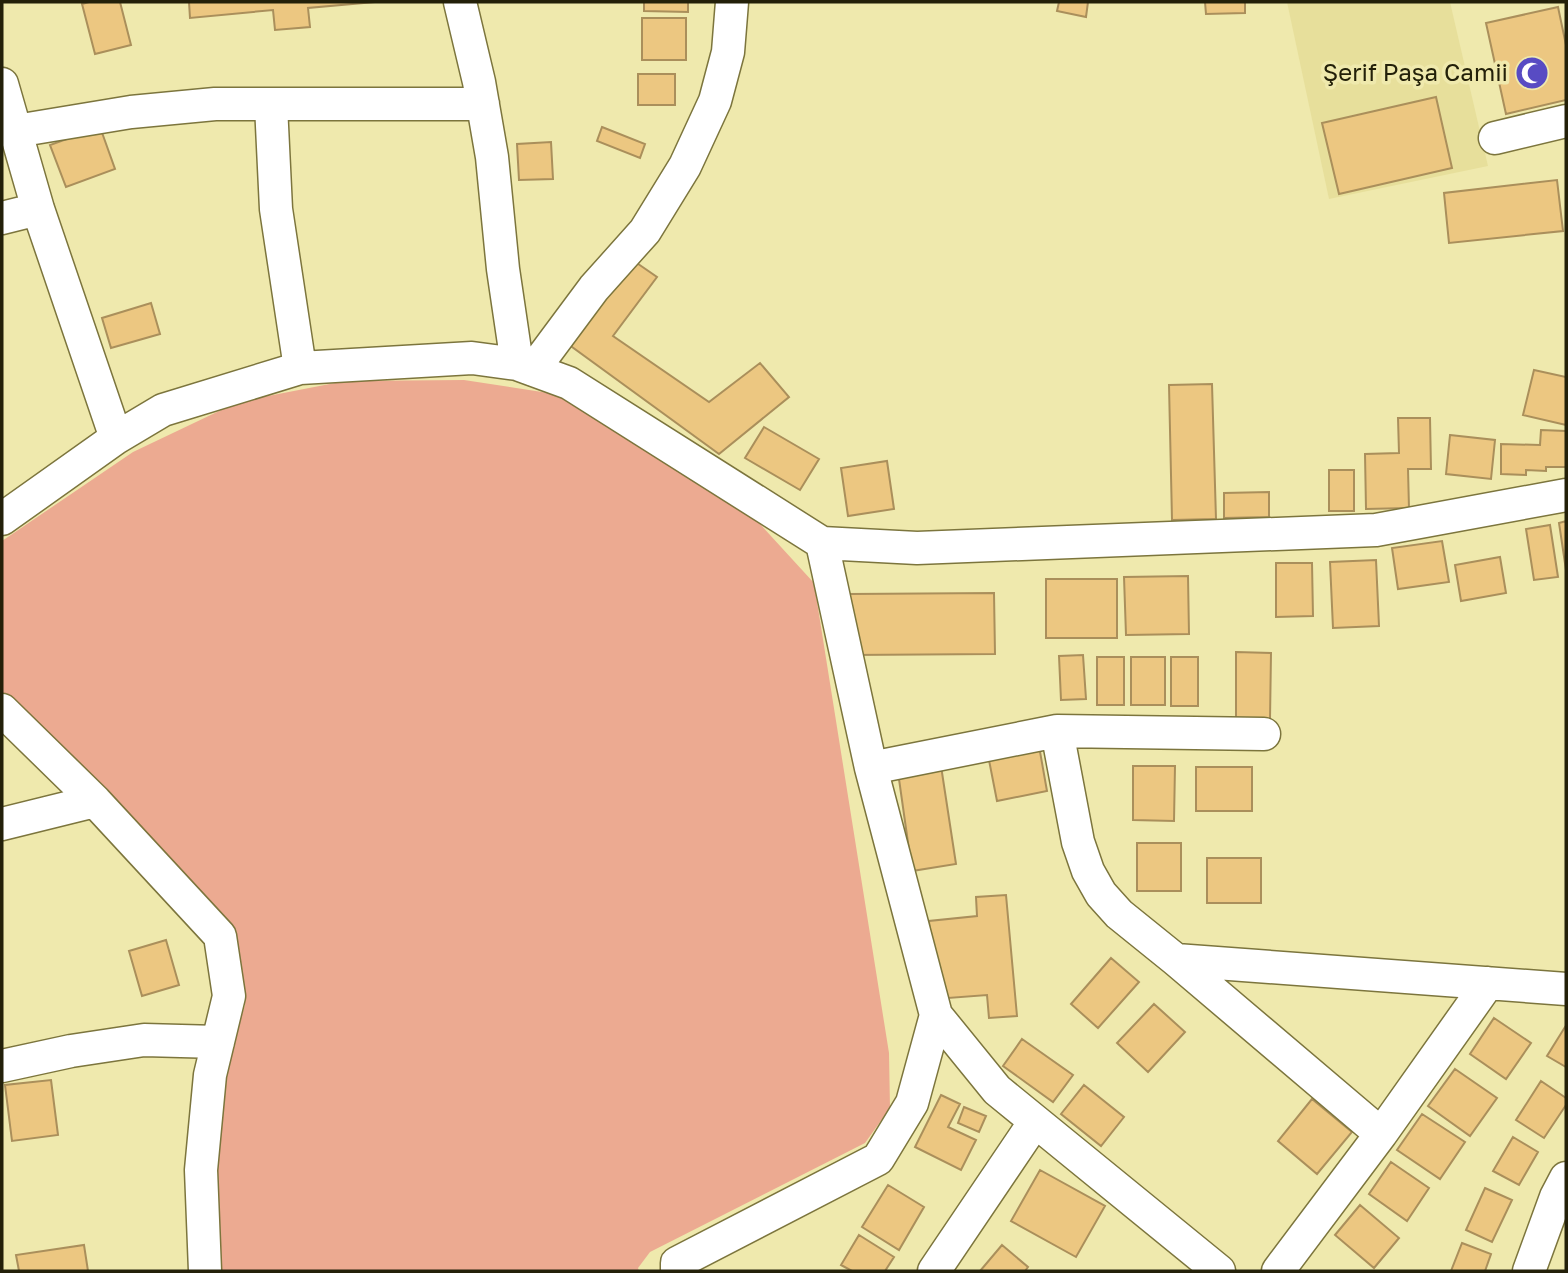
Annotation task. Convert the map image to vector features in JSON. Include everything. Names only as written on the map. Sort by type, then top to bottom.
[{"type":"street","points":[[460,2],[483,104],[525,367]]},
{"type":"street","points":[[525,367],[645,231],[685,166],[715,101],[728,52],[732,2]]},
{"type":"street","points":[[2,84],[38,209],[116,438]]},
{"type":"street","points":[[16,131],[131,112],[215,104],[483,104]]},
{"type":"street","points":[[271,105],[276,209],[300,368]]},
{"type":"street","points":[[1495,138],[1566,121]]},
{"type":"street","points":[[2,218],[38,209]]},
{"type":"street","points":[[2,519],[116,438],[163,410],[300,368],[472,358],[525,367],[569,383],[822,543],[917,548],[1376,530],[1566,495]]},
{"type":"street","points":[[822,543],[871,768],[936,1015],[997,1090],[1034,1123],[1219,1271]]},
{"type":"street","points":[[2,710],[95,801],[220,936],[229,996],[210,1075],[201,1170],[205,1271]]},
{"type":"street","points":[[871,768],[1057,731],[1264,734]]},
{"type":"street","points":[[1057,731],[1078,842],[1088,871],[1101,894],[1119,914],[1381,1134]]},
{"type":"street","points":[[2,824],[95,801]]},
{"type":"street","points":[[1176,960],[1566,989]]},
{"type":"street","points":[[1278,1271],[1381,1134],[1488,983]]},
{"type":"street","points":[[677,1271],[677,1263],[878,1159],[912,1103],[936,1015]]},
{"type":"street","points":[[2,1066],[71,1051],[144,1040],[218,1042]]},
{"type":"street","points":[[934,1271],[1034,1123]]},
{"type":"street","points":[[1529,1271],[1556,1197],[1566,1178]]},
{"type":"shaded area","points":[[1287,2],[1450,2],[1488,166],[1329,199]]},
{"type":"shaded area","points":[[464,380],[555,394],[640,436],[760,524],[814,583],[889,1053],[890,1108],[865,1143],[650,1252],[638,1268],[639,1271],[216,1271],[207,1138],[245,1005],[238,948],[117,804],[2,695],[2,541],[133,452],[238,402],[345,381]]},
{"type":"building","points":[[120,2],[131,45],[95,54],[82,4]]},
{"type":"building","points":[[189,2],[375,2],[308,8],[310,27],[275,30],[273,10],[190,18]]},
{"type":"building","points":[[644,2],[688,2],[688,12],[644,11]]},
{"type":"building","points":[[1059,2],[1088,2],[1086,17],[1057,11]]},
{"type":"building","points":[[1205,2],[1245,2],[1245,13],[1206,14]]},
{"type":"building","name":"Şerif Paşa Camii","points":[[1558,7],[1566,45],[1566,100],[1506,114],[1486,23]]},
{"type":"building","points":[[642,18],[686,18],[686,60],[642,60]]},
{"type":"building","points":[[638,74],[675,74],[675,105],[638,105]]},
{"type":"building","points":[[1436,97],[1452,168],[1339,194],[1322,123]]},
{"type":"building","points":[[100,127],[115,169],[66,187],[50,145]]},
{"type":"building","points":[[602,127],[645,144],[640,158],[597,141]]},
{"type":"building","points":[[551,142],[553,179],[519,180],[517,144]]},
{"type":"building","points":[[1557,180],[1563,231],[1449,243],[1444,193]]},
{"type":"building","points":[[631,259],[657,277],[613,336],[709,402],[760,363],[789,397],[719,454],[568,344]]},
{"type":"building","points":[[151,303],[160,334],[111,348],[102,318]]},
{"type":"building","points":[[1534,370],[1566,377],[1566,425],[1523,415]]},
{"type":"building","points":[[1212,384],[1216,519],[1172,520],[1169,385]]},
{"type":"building","points":[[1398,418],[1430,418],[1431,469],[1408,469],[1409,508],[1366,509],[1365,454],[1399,453]]},
{"type":"building","points":[[764,427],[819,459],[800,490],[745,458]]},
{"type":"building","points":[[1541,430],[1566,431],[1566,467],[1546,467],[1546,471],[1526,470],[1526,475],[1501,474],[1501,444],[1540,445]]},
{"type":"building","points":[[1450,435],[1495,440],[1491,479],[1446,474]]},
{"type":"building","points":[[887,461],[894,509],[848,516],[841,468]]},
{"type":"building","points":[[1329,470],[1354,470],[1354,511],[1329,511]]},
{"type":"building","points":[[1269,492],[1269,517],[1224,518],[1224,493]]},
{"type":"building","points":[[1566,521],[1566,570],[1559,523]]},
{"type":"building","points":[[1550,525],[1558,577],[1534,580],[1526,529]]},
{"type":"building","points":[[1442,541],[1449,582],[1398,589],[1392,548]]},
{"type":"building","points":[[1500,557],[1506,593],[1461,601],[1455,565]]},
{"type":"building","points":[[1376,560],[1379,626],[1333,628],[1330,562]]},
{"type":"building","points":[[1276,563],[1312,563],[1313,616],[1276,617]]},
{"type":"building","points":[[1188,576],[1189,634],[1126,635],[1124,577]]},
{"type":"building","points":[[1046,579],[1117,579],[1117,638],[1046,638]]},
{"type":"building","points":[[994,593],[995,654],[850,655],[850,594]]},
{"type":"building","points":[[1236,652],[1271,653],[1270,719],[1236,718]]},
{"type":"building","points":[[1083,655],[1086,699],[1061,700],[1059,656]]},
{"type":"building","points":[[1097,657],[1124,657],[1124,705],[1097,705]]},
{"type":"building","points":[[1131,657],[1165,657],[1165,705],[1131,705]]},
{"type":"building","points":[[1171,657],[1198,657],[1198,706],[1171,706]]},
{"type":"building","points":[[1039,746],[1047,791],[997,801],[988,755]]},
{"type":"building","points":[[941,766],[956,864],[912,871],[898,772]]},
{"type":"building","points":[[1133,766],[1175,766],[1174,821],[1133,820]]},
{"type":"building","points":[[1196,767],[1252,767],[1252,811],[1196,811]]},
{"type":"building","points":[[1137,843],[1181,843],[1181,891],[1137,891]]},
{"type":"building","points":[[1207,858],[1261,858],[1261,903],[1207,903]]},
{"type":"building","points":[[1006,895],[1017,1016],[989,1018],[987,995],[935,999],[929,921],[977,916],[976,897]]},
{"type":"building","points":[[166,940],[179,985],[142,996],[129,951]]},
{"type":"building","points":[[1111,958],[1139,982],[1098,1028],[1071,1004]]},
{"type":"building","points":[[1154,1004],[1185,1032],[1148,1072],[1117,1043]]},
{"type":"building","points":[[1494,1018],[1531,1043],[1506,1079],[1470,1054]]},
{"type":"building","points":[[1566,1028],[1566,1067],[1547,1056]]},
{"type":"building","points":[[1022,1039],[1073,1075],[1053,1102],[1003,1066]]},
{"type":"building","points":[[1455,1069],[1497,1098],[1470,1136],[1428,1106]]},
{"type":"building","points":[[51,1080],[58,1135],[12,1141],[5,1085]]},
{"type":"building","points":[[1541,1081],[1566,1098],[1566,1105],[1544,1138],[1516,1120]]},
{"type":"building","points":[[1084,1085],[1124,1117],[1101,1146],[1061,1114]]},
{"type":"building","points":[[941,1095],[960,1104],[948,1127],[976,1140],[961,1170],[915,1147]]},
{"type":"building","points":[[1312,1099],[1352,1132],[1317,1174],[1278,1141]]},
{"type":"building","points":[[964,1107],[986,1116],[979,1132],[958,1123]]},
{"type":"building","points":[[1422,1114],[1465,1142],[1440,1179],[1397,1150]]},
{"type":"building","points":[[1513,1137],[1538,1152],[1519,1185],[1493,1171]]},
{"type":"building","points":[[1391,1162],[1429,1188],[1407,1221],[1369,1194]]},
{"type":"building","points":[[1040,1170],[1105,1206],[1076,1257],[1011,1221]]},
{"type":"building","points":[[888,1185],[924,1207],[899,1250],[862,1227]]},
{"type":"building","points":[[1485,1188],[1512,1200],[1492,1242],[1466,1230]]},
{"type":"building","points":[[1360,1205],[1399,1238],[1374,1268],[1335,1235]]},
{"type":"building","points":[[859,1235],[894,1257],[885,1271],[852,1271],[841,1265]]},
{"type":"building","points":[[1462,1243],[1491,1254],[1485,1271],[1451,1271]]},
{"type":"building","points":[[84,1245],[88,1271],[19,1271],[16,1255]]},
{"type":"building","points":[[1002,1245],[1028,1267],[1025,1271],[980,1271]]},
{"type":"place","name":"Şerif Paşa Camii","points":[[1532,73]]}]
